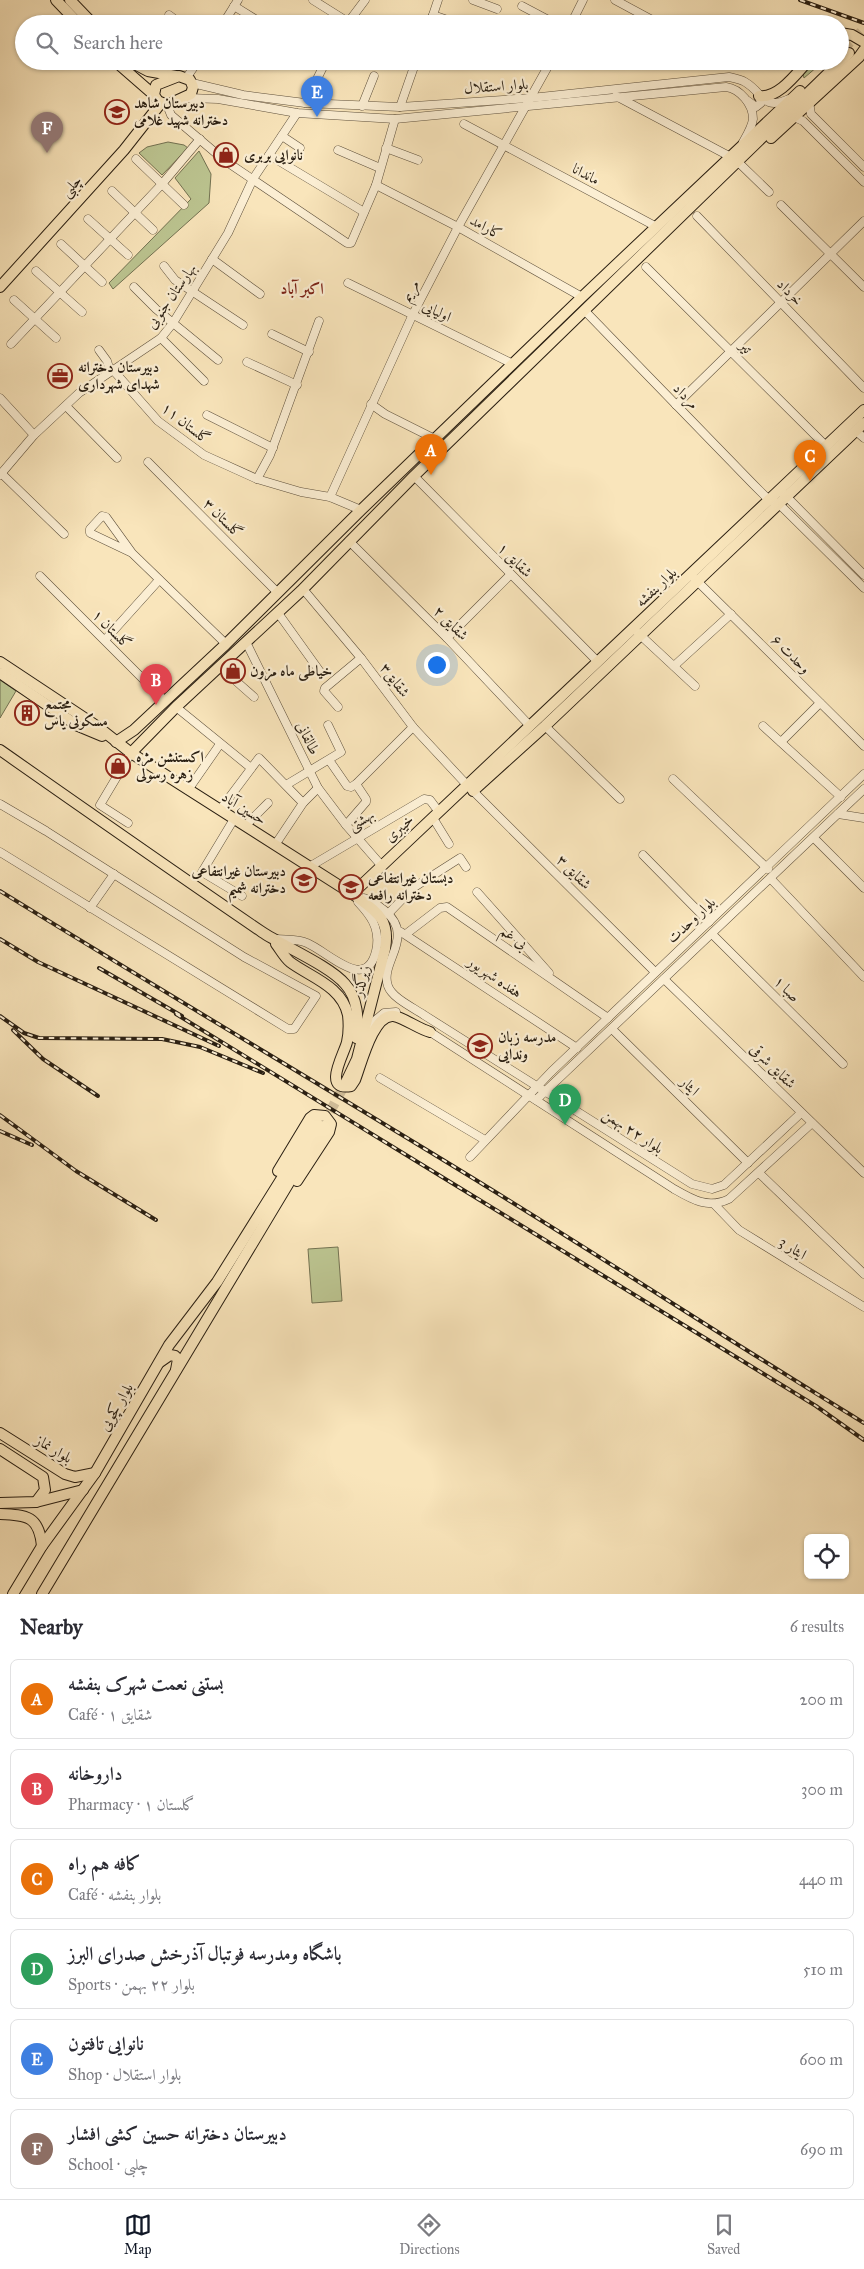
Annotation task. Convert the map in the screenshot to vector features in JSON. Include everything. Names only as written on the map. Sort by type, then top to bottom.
[{"type":"main road","points":[[56,0],[70,15]]},
{"type":"main road","points":[[70,0],[84,15]]},
{"type":"main road","points":[[849,34],[864,42]]},
{"type":"main road","points":[[849,65],[864,50]]},
{"type":"main road","points":[[125,70],[161,101],[186,98],[193,91],[186,79],[146,70]]},
{"type":"main road","points":[[759,96],[766,97],[776,93],[799,70]]},
{"type":"main road","points":[[116,742],[134,730],[226,644],[361,510],[655,226],[733,159],[742,143],[822,70]]},
{"type":"main road","points":[[131,753],[176,707],[292,600],[414,476],[585,311],[733,159],[825,70]]},
{"type":"main road","points":[[733,159],[756,151],[798,119],[809,102],[844,70]]},
{"type":"main road","name":"چلبی","points":[[0,287],[124,150],[161,101],[156,86],[186,79]]},
{"type":"main road","name":"بلوار بنفشه","points":[[470,788],[507,754],[545,726],[637,632],[774,502],[826,446],[864,410]]},
{"type":"main road","points":[[462,413],[463,420],[470,422]]},
{"type":"main road","points":[[448,426],[456,428],[457,435]]},
{"type":"main road","name":"بلوار بنفشه","points":[[783,493],[860,427]]},
{"type":"main road","points":[[292,580],[292,586],[302,590]]},
{"type":"main road","points":[[280,590],[289,590],[292,600]]},
{"type":"main road","name":"بلوار بنفشه","points":[[507,754],[530,726],[598,662],[637,632]]},
{"type":"main road","name":"حسین آباد","points":[[0,662],[131,753],[353,894]]},
{"type":"main road","name":"حسین آباد","points":[[0,673],[78,726],[116,742]]},
{"type":"main road","points":[[134,730],[135,735],[139,739],[144,740]]},
{"type":"main road","points":[[0,750],[272,939],[330,972],[346,984],[355,1003],[361,1027]]},
{"type":"main road","name":"خیبری","points":[[353,894],[436,815],[470,788]]},
{"type":"main road","name":"زیرگذر","points":[[344,1081],[357,1059],[361,1027],[385,949],[387,932],[379,914],[353,894]]},
{"type":"main road","points":[[272,939],[289,961],[328,986],[344,1004],[349,1028],[347,1043],[335,1072],[337,1081],[341,1085],[350,1086],[355,1080],[379,1021],[394,1016],[430,1032]]},
{"type":"main road","points":[[314,1115],[324,1116],[331,1124],[330,1132],[266,1228],[249,1237],[251,1215],[310,1118],[314,1115]]},
{"type":"main road","points":[[42,1594],[176,1371],[249,1237],[320,1124]]},
{"type":"main road","name":"بلوار کچویی","points":[[13,1594],[42,1546],[95,1473],[179,1332],[196,1313],[249,1237]]},
{"type":"main road","points":[[159,1363],[170,1355],[175,1356],[178,1359],[176,1371]]},
{"type":"main road","name":"بلوار نماز","points":[[0,1433],[65,1474],[74,1477],[95,1473]]},
{"type":"main road","name":"بلوار نماز","points":[[0,1449],[43,1477],[46,1483],[43,1495],[36,1502]]},
{"type":"main road","points":[[0,1503],[36,1502],[83,1490]]},
{"type":"main road","points":[[0,1514],[22,1515],[29,1518],[40,1532],[42,1546]]},
{"type":"street","points":[[313,0],[336,15]]},
{"type":"street","points":[[354,15],[365,0]]},
{"type":"street","points":[[433,15],[438,0]]},
{"type":"street","points":[[473,0],[497,8]]},
{"type":"street","points":[[576,15],[583,0]]},
{"type":"street","points":[[615,0],[643,15]]},
{"type":"street","points":[[229,15],[236,3],[251,15]]},
{"type":"street","points":[[522,6],[539,15]]},
{"type":"street","points":[[186,79],[192,70]]},
{"type":"street","points":[[305,104],[321,70]]},
{"type":"street","points":[[400,107],[413,70]]},
{"type":"street","name":"مریم","points":[[330,497],[413,314],[458,228],[546,70]]},
{"type":"street","points":[[362,106],[374,76]]},
{"type":"street","name":"بلوار استقلال","points":[[186,98],[218,99],[297,113],[395,118],[729,76],[745,82],[759,96],[770,103],[778,104],[794,97]]},
{"type":"street","name":"بلوار استقلال","points":[[186,79],[243,94],[305,104],[400,107],[615,96],[726,86],[738,91],[746,100]]},
{"type":"street","points":[[615,96],[733,159],[769,192]]},
{"type":"street","points":[[746,100],[756,107],[761,103],[759,96]]},
{"type":"street","points":[[742,143],[753,118],[746,100]]},
{"type":"street","points":[[161,101],[171,116],[224,160],[347,243],[351,243],[376,185],[395,118]]},
{"type":"street","points":[[809,102],[811,114],[864,167]]},
{"type":"street","name":"بهارستان جنوبی","points":[[1,474],[34,435],[79,393],[161,338],[173,323],[228,234],[253,179],[297,113]]},
{"type":"street","points":[[811,114],[798,119],[864,182]]},
{"type":"street","name":"ماندانا","points":[[464,124],[655,226]]},
{"type":"street","points":[[282,136],[300,148]]},
{"type":"street","points":[[11,344],[162,184],[200,139]]},
{"type":"street","points":[[386,148],[418,160]]},
{"type":"street","points":[[338,150],[380,168]]},
{"type":"street","points":[[269,155],[364,212]]},
{"type":"street","points":[[136,159],[184,205]]},
{"type":"street","name":"کارامد","points":[[376,185],[582,297]]},
{"type":"street","points":[[112,191],[153,230]]},
{"type":"street","points":[[781,205],[864,287]]},
{"type":"street","name":"خرداد","points":[[697,216],[864,388]]},
{"type":"street","points":[[88,220],[128,255]]},
{"type":"street","points":[[676,405],[780,301],[864,221]]},
{"type":"street","points":[[61,244],[102,282]]},
{"type":"street","points":[[212,259],[260,294]]},
{"type":"street","points":[[164,266],[175,280],[243,325]]},
{"type":"street","name":"تیر","points":[[646,267],[826,446]]},
{"type":"street","points":[[36,271],[82,312]]},
{"type":"street","name":"اولیایی","points":[[348,283],[513,364]]},
{"type":"street","points":[[134,286],[173,323],[218,360]]},
{"type":"street","points":[[14,300],[56,338]]},
{"type":"street","name":"مرداد","points":[[585,311],[676,405],[864,588]]},
{"type":"street","points":[[257,479],[273,448],[319,321]]},
{"type":"street","points":[[272,334],[309,352]]},
{"type":"street","points":[[161,338],[204,381]]},
{"type":"street","name":"گلستان ۱۱","points":[[99,350],[111,370],[166,427],[204,455],[257,479],[301,492],[330,497],[361,510]]},
{"type":"street","points":[[247,362],[297,385]]},
{"type":"street","points":[[0,398],[34,435]]},
{"type":"street","points":[[371,404],[385,414],[435,439]]},
{"type":"street","points":[[66,406],[117,458]]},
{"type":"street","points":[[207,415],[273,448]]},
{"type":"street","points":[[860,427],[864,438]]},
{"type":"street","name":"گلستان ۳","points":[[148,462],[280,590]]},
{"type":"street","points":[[1,474],[64,534]]},
{"type":"street","name":"شقایق ۱","points":[[414,476],[598,662]]},
{"type":"street","points":[[783,493],[864,575]]},
{"type":"street","points":[[132,553],[90,533],[90,529],[102,516],[106,517],[132,553],[226,644]]},
{"type":"street","name":"شقایق ۲","points":[[349,541],[448,638],[530,726]]},
{"type":"street","points":[[448,638],[510,575]]},
{"type":"street","name":"گلستان ۱","points":[[40,576],[165,701]]},
{"type":"street","name":"وحدت ۶","points":[[695,578],[864,746]]},
{"type":"street","points":[[105,640],[159,580]]},
{"type":"street","name":"شقایق۳","points":[[302,590],[361,658],[413,727],[470,788]]},
{"type":"street","points":[[278,613],[322,673]]},
{"type":"street","points":[[674,666],[731,614]]},
{"type":"street","points":[[637,632],[695,686]]},
{"type":"street","name":"طالقانی","points":[[246,642],[318,788],[346,825],[382,865]]},
{"type":"street","points":[[338,707],[324,691],[325,688],[361,658]]},
{"type":"street","points":[[220,667],[254,697]]},
{"type":"street","points":[[781,742],[820,703]]},
{"type":"street","points":[[176,707],[251,768]]},
{"type":"street","points":[[286,785],[342,751],[328,725]]},
{"type":"street","points":[[545,726],[620,799]]},
{"type":"street","points":[[763,726],[841,797]]},
{"type":"street","points":[[329,760],[347,786],[351,787],[413,727]]},
{"type":"street","points":[[188,790],[220,744]]},
{"type":"street","points":[[128,823],[100,805],[131,753]]},
{"type":"street","points":[[220,810],[260,758],[303,803]]},
{"type":"street","name":"بلوار وحدت","points":[[470,1158],[551,1072],[708,922],[768,868],[864,774]]},
{"type":"street","points":[[673,779],[768,868]]},
{"type":"street","points":[[346,825],[366,800],[356,784]]},
{"type":"street","points":[[275,845],[303,803],[318,788]]},
{"type":"street","name":"شقایق ۳","points":[[470,788],[655,972]]},
{"type":"street","name":"بلوار وحدت","points":[[536,1100],[760,890],[864,789]]},
{"type":"street","name":"بهشتی","points":[[309,867],[428,798],[436,815]]},
{"type":"street","points":[[245,826],[268,803]]},
{"type":"street","points":[[0,804],[244,957],[316,996],[294,1029],[288,1029],[0,852]]},
{"type":"street","points":[[838,814],[864,818]]},
{"type":"street","points":[[436,815],[450,844]]},
{"type":"street","points":[[234,819],[202,872],[242,896]]},
{"type":"street","points":[[814,838],[864,888]]},
{"type":"street","points":[[643,855],[708,922]]},
{"type":"street","points":[[388,914],[413,888],[460,858],[466,867]]},
{"type":"street","points":[[90,908],[114,874]]},
{"type":"street","points":[[771,879],[864,977]]},
{"type":"street","points":[[753,882],[760,890]]},
{"type":"street","points":[[477,892],[557,983]]},
{"type":"street","points":[[272,939],[305,942],[351,969],[361,971],[368,968],[376,949],[377,930],[370,915],[353,894]]},
{"type":"street","points":[[353,894],[367,899],[388,914],[397,930]]},
{"type":"street","name":"بی غم","points":[[406,934],[440,908],[447,908],[608,1018]]},
{"type":"street","name":"بلوار ۲۲ بهمن","points":[[397,930],[397,940],[387,978],[388,986],[400,998],[692,1184],[712,1189],[724,1185],[801,1113]]},
{"type":"street","name":"هفده شهریور","points":[[397,930],[406,934],[577,1048]]},
{"type":"street","name":"صبا ۱","points":[[712,934],[843,1064]]},
{"type":"street","name":"شقایق شرقی","points":[[664,979],[864,1173]]},
{"type":"street","name":"بلوار ۲۲ بهمن","points":[[361,1027],[384,1013],[394,1012],[407,1016],[690,1199],[702,1204],[714,1204]]},
{"type":"street","name":"ایثار","points":[[612,1029],[748,1163]]},
{"type":"street","points":[[448,1044],[455,1034]]},
{"type":"street","points":[[551,1072],[551,1078],[558,1079]]},
{"type":"street","points":[[380,1078],[485,1140]]},
{"type":"street","points":[[714,1204],[729,1199],[812,1123]]},
{"type":"street","points":[[759,1173],[864,1274]]},
{"type":"street","name":"ایثار 3","points":[[714,1204],[739,1230],[864,1307]]},
{"type":"green space","points":[[806,70],[813,70],[804,78],[803,74]]},
{"type":"green space","points":[[168,142],[184,145],[188,148],[162,175],[139,153],[147,147]]},
{"type":"green space","points":[[199,151],[211,174],[209,203],[113,289],[109,283],[191,199],[175,178]]},
{"type":"green space","points":[[0,680],[16,691],[0,718]]},
{"type":"green space","points":[[338,1247],[342,1301],[312,1303],[308,1249]]},
{"type":"tunnel","points":[[849,43],[864,29]]},
{"type":"tunnel","points":[[323,1125],[346,1082]]},
{"type":"railway","points":[[800,0],[842,15]]},
{"type":"railway","points":[[849,18],[864,23]]},
{"type":"railway","points":[[0,891],[484,1185],[864,1423]]},
{"type":"railway","points":[[0,939],[38,962],[219,1046]]},
{"type":"railway","points":[[99,968],[182,1016]]},
{"type":"railway","points":[[176,1014],[816,1406],[864,1440]]},
{"type":"railway","points":[[0,1016],[24,1033],[39,1038],[162,1039],[200,1047],[263,1073]]},
{"type":"railway","points":[[13,1030],[43,1059],[98,1096]]},
{"type":"railway","points":[[0,1115],[76,1171],[156,1220]]},
{"type":"railway","points":[[0,1131],[32,1145]]},
{"type":"place","name":"دبیرستان شاهد دخترانه شهید غلامی","points":[[117,112]]},
{"type":"place","name":"نانوایی تافتون","points":[[317,117]]},
{"type":"place","name":"دبیرستان دخترانه حسین کشی افشار","points":[[47,153]]},
{"type":"place","name":"نانوایی بربری","points":[[226,155]]},
{"type":"place","name":"دبیرستان دخترانه شهدای شهرداری","points":[[60,376]]},
{"type":"place","name":"بستنی نعمت شهرک بنفشه","points":[[431,475]]},
{"type":"place","name":"کافه هم راه","points":[[810,481]]},
{"type":"place","name":"خیاطی ماه مزون","points":[[233,671]]},
{"type":"place","name":"داروخانه","points":[[156,705]]},
{"type":"place","name":"مجتمع مسکونی یاس","points":[[27,713]]},
{"type":"place","name":"اکستنشن مژه زهره رسولی","points":[[118,766]]},
{"type":"place","name":"دبیرستان غیرانتفاعی دخترانه شمیم","points":[[304,880]]},
{"type":"place","name":"دبستان غیرانتفاعی دخترانه رافعه","points":[[351,887]]},
{"type":"place","name":"مدرسه زبان وندایی","points":[[480,1046]]},
{"type":"place","name":"باشگاه ومدرسه فوتبال آذرخش صدرای البرز","points":[[565,1125]]},
{"type":"district","name":"اکبر آباد","points":[[302,288]]}]
